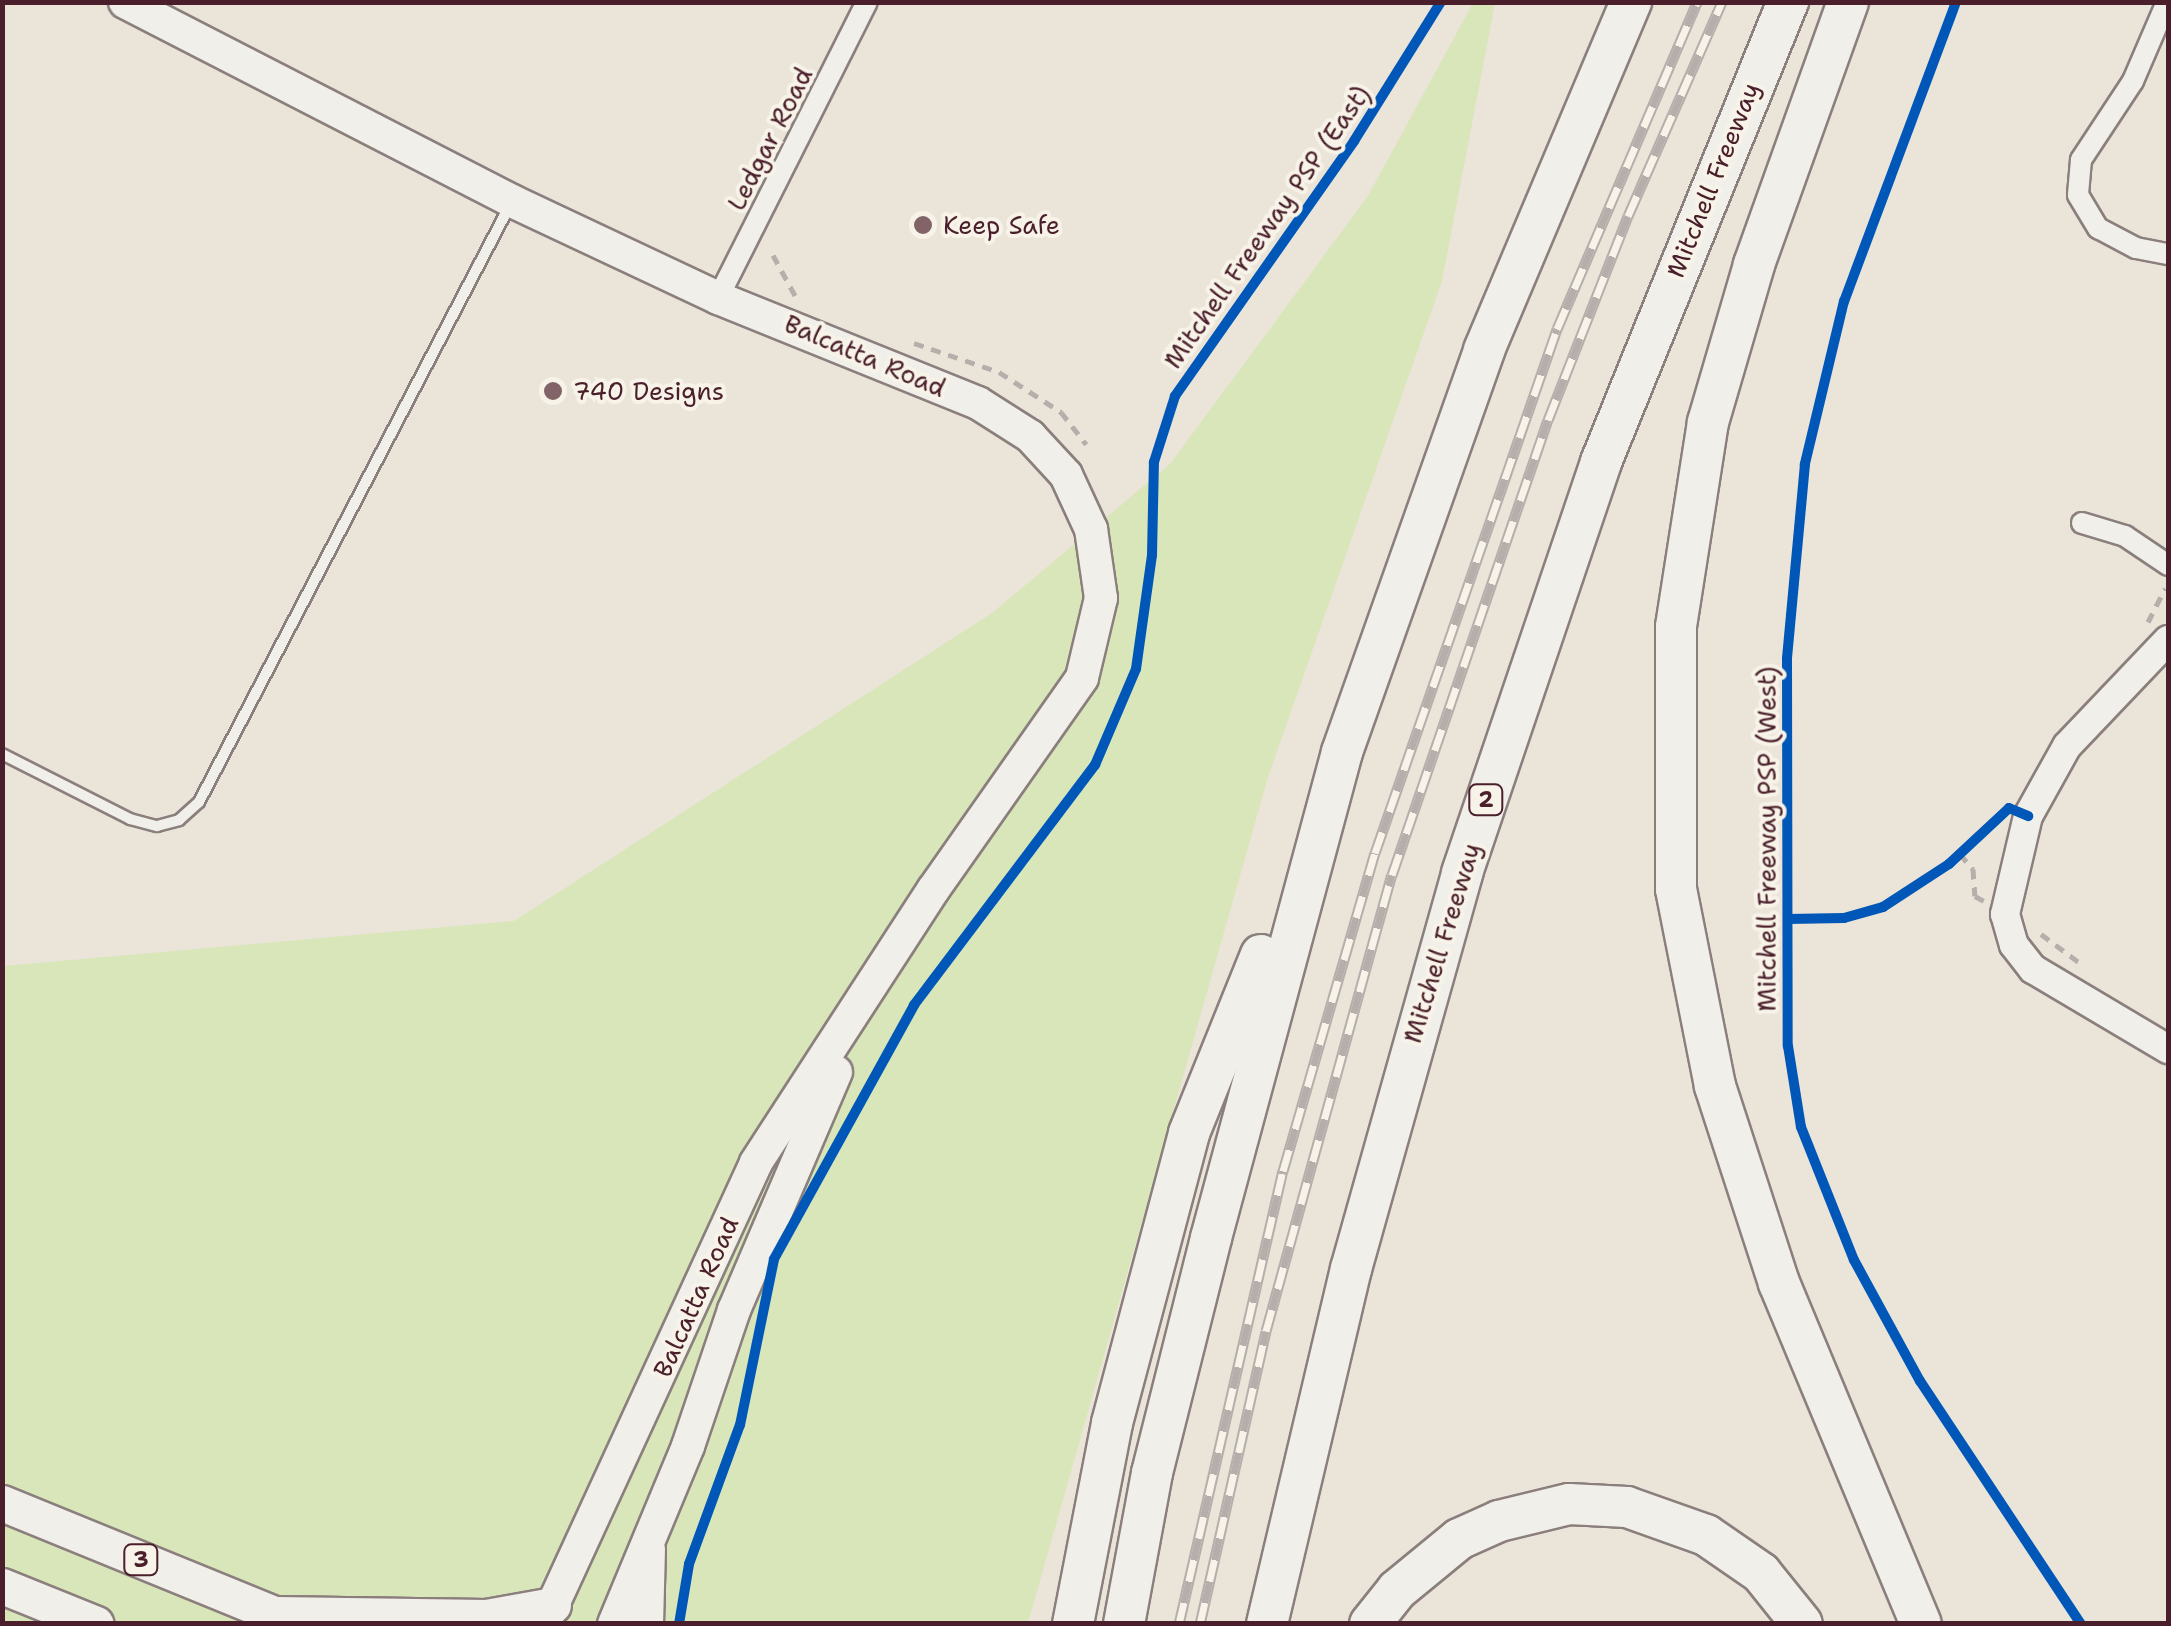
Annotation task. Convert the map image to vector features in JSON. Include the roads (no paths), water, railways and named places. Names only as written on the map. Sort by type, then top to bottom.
[{"type":"highway","points":[[1072,1624],[1112,1423],[1190,1132],[1342,752],[1484,350],[1632,2]]},
{"type":"highway","name":"Mitchell Freeway","points":[[1267,1624],[1351,1269],[1468,854],[1601,462],[1788,2]]},
{"type":"highway","points":[[1848,2],[1754,265],[1708,422],[1676,628],[1676,889],[1715,1086],[1779,1282],[1921,1624]]},
{"type":"highway","points":[[1124,1624],[1152,1474],[1206,1256],[1342,752]]},
{"type":"highway","name":"3","points":[[2,1503],[287,1619]]},
{"type":"highway","points":[[1370,1624],[1396,1590],[1459,1538],[1499,1521],[1569,1504],[1627,1507],[1706,1535],[1762,1574],[1802,1624]]},
{"type":"highway","points":[[645,1624],[647,1549]]},
{"type":"highway","points":[[2,1586],[96,1624]]},
{"type":"highway","points":[[287,1619],[548,1614]]},
{"type":"main road","name":"Balcatta Road","points":[[124,2],[512,201],[718,298],[978,404],[1030,436],[1066,475],[1091,529],[1102,598],[1082,678],[932,890],[875,986],[756,1163],[548,1614]]},
{"type":"main road","name":"Balcatta Road","points":[[614,1624],[647,1549],[747,1277],[875,986]]},
{"type":"street","name":"Ledgar Road","points":[[718,298],[868,2]]},
{"type":"street","points":[[2167,2],[2133,81],[2081,160],[2078,195],[2098,228],[2136,248],[2168,254]]},
{"type":"street","points":[[2082,523],[2125,536],[2168,565]]},
{"type":"street","points":[[2168,640],[2067,746],[2028,816],[2006,903],[2014,945],[2033,969],[2168,1049]]},
{"type":"lane","points":[[2,754],[130,818],[157,826],[179,820],[199,802],[512,201]]},
{"type":"railway","points":[[1179,1624],[1283,1171],[1375,853],[1557,329],[1697,2]]},
{"type":"railway","points":[[1200,1624],[1266,1331],[1392,875],[1548,420],[1628,216],[1722,2]]},
{"type":"place","name":"Keep Safe","points":[[923,225]]},
{"type":"place","name":"740 Designs","points":[[553,391]]}]
